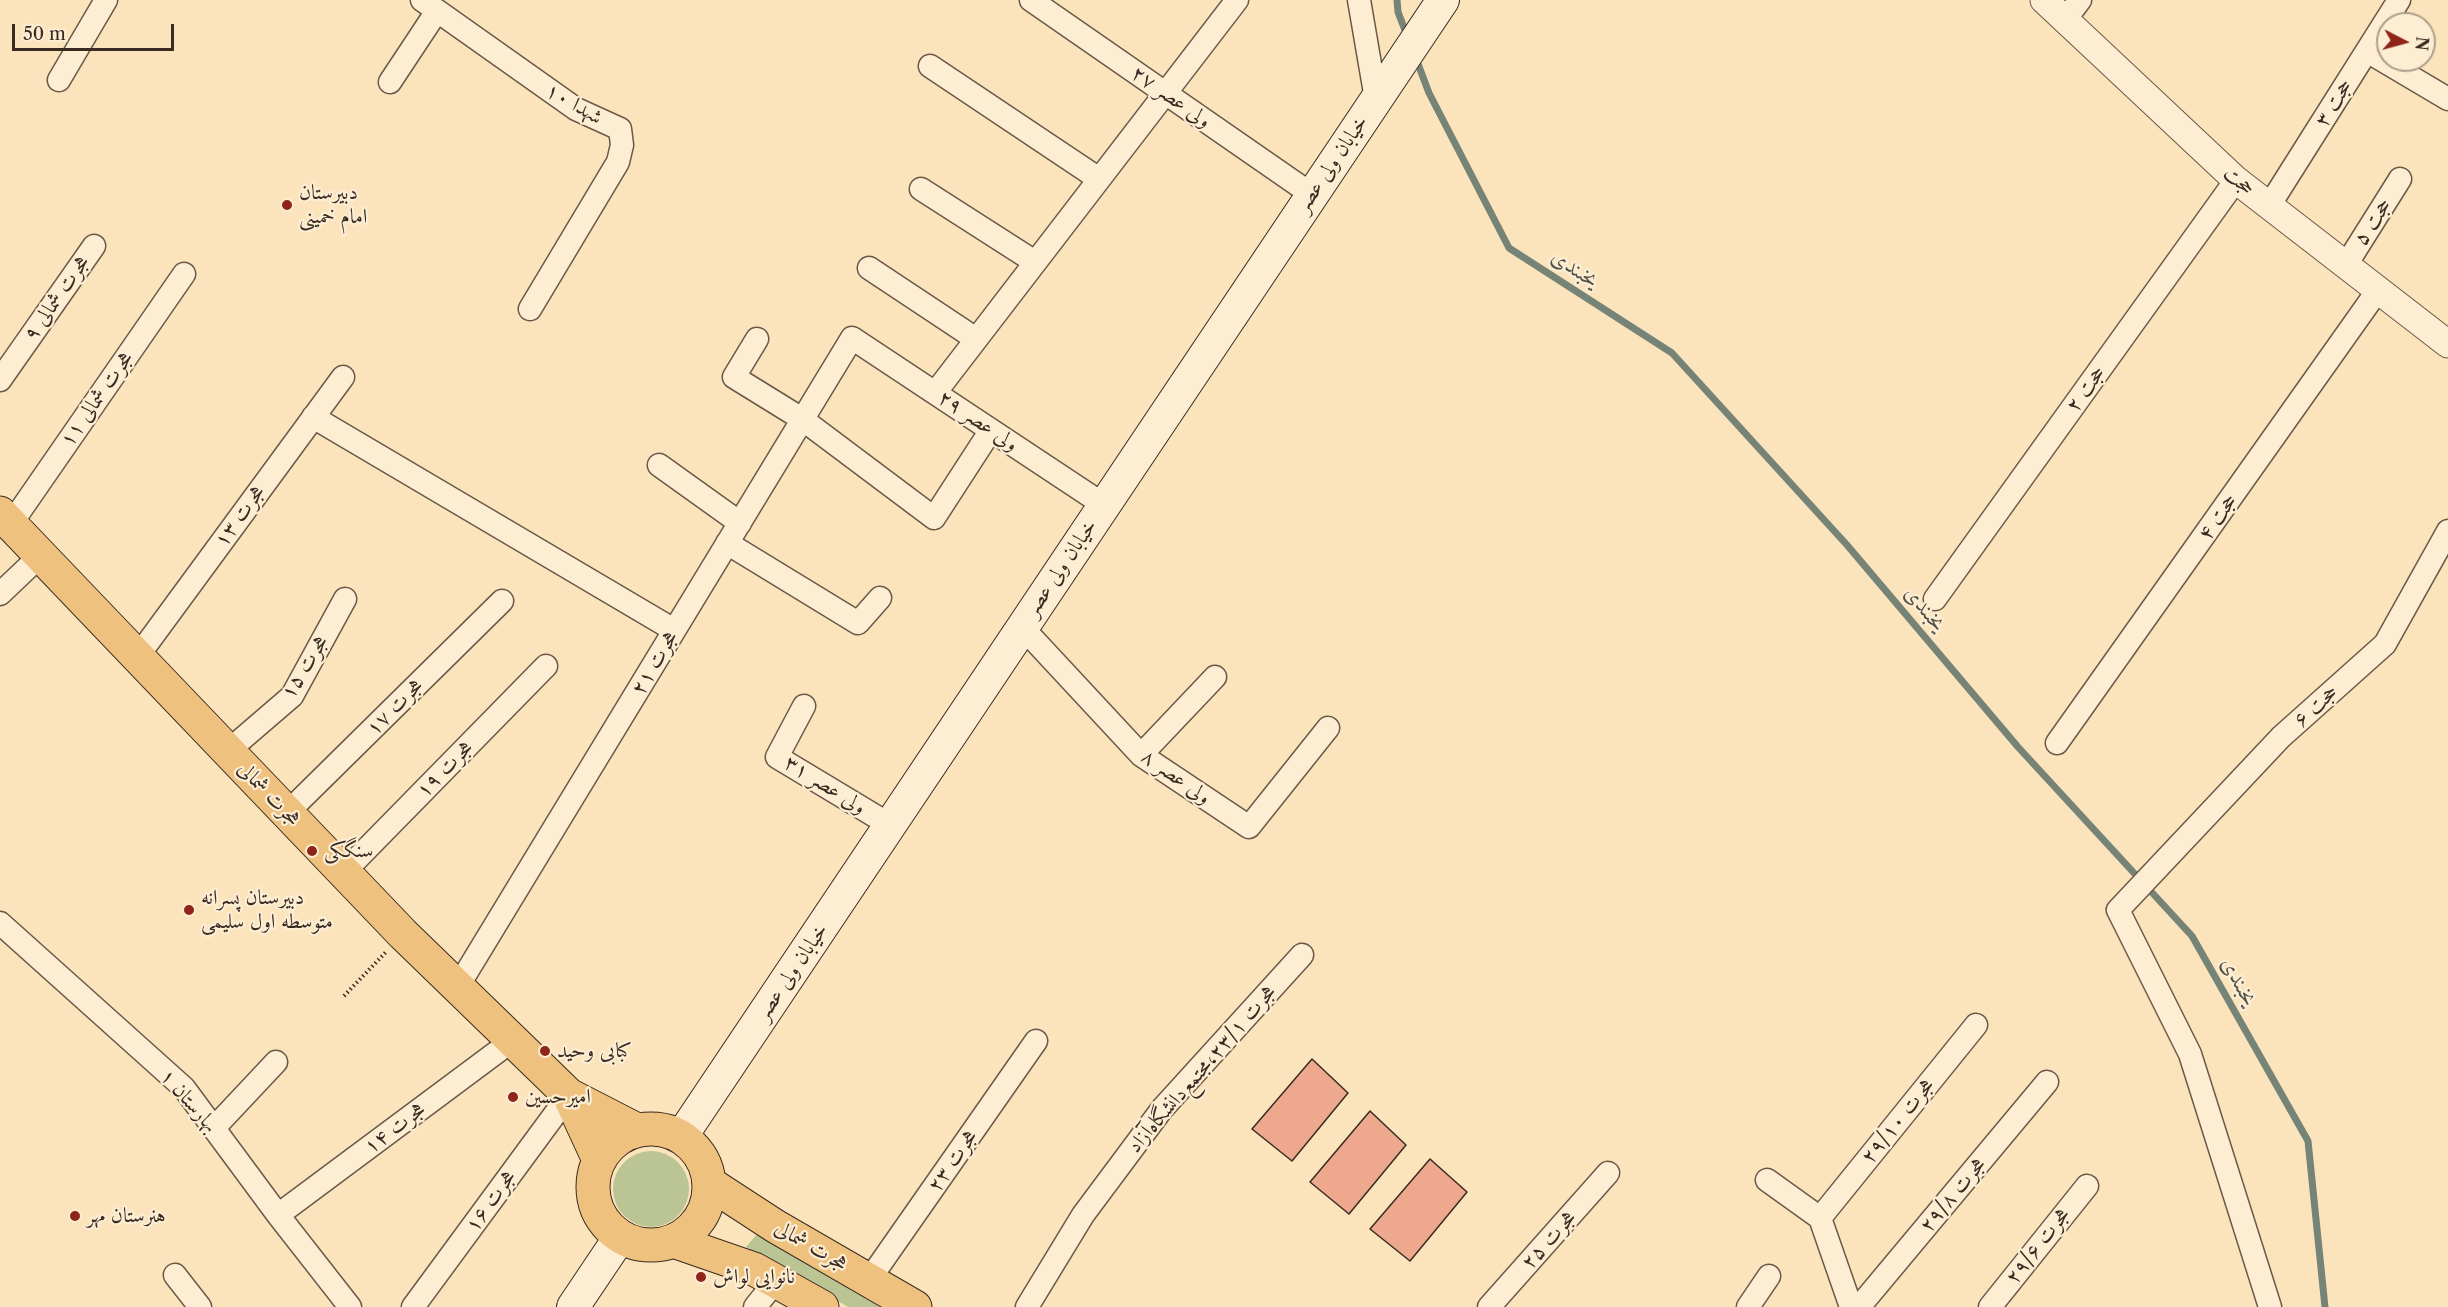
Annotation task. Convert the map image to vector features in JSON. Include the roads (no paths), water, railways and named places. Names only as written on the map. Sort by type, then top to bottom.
[{"type":"main road","name":"خیابان ولی عصر","points":[[681,1137],[1443,0]]},
{"type":"main road","name":"هجرت شمالی","points":[[5,518],[403,934],[569,1095],[599,1160]]},
{"type":"main road","points":[[569,1095],[638,1130],[668,1131],[681,1137],[700,1157],[709,1183],[707,1201],[700,1218],[688,1232],[673,1241],[655,1245],[637,1244],[620,1237],[606,1226],[597,1211],[592,1194],[593,1176],[599,1160],[615,1140],[638,1130]]},
{"type":"main road","name":"هجرت شمالی","points":[[709,1183],[775,1226],[915,1307]]},
{"type":"main road","points":[[573,1307],[620,1237]]},
{"type":"main road","points":[[673,1241],[754,1269],[822,1307]]},
{"type":"street","points":[[59,80],[106,0]]},
{"type":"street","name":"ولی عصر ۲۷","points":[[1031,0],[1311,194]]},
{"type":"street","points":[[1359,0],[1376,98]]},
{"type":"street","name":"حجت","points":[[2044,0],[2073,10],[2236,180],[2448,344]]},
{"type":"street","name":"حجت ۳","points":[[2269,206],[2399,0]]},
{"type":"street","points":[[935,393],[1165,93],[1229,3]]},
{"type":"street","points":[[390,82],[429,5]]},
{"type":"street","name":"شهدا ۱۰","points":[[429,5],[576,109],[620,129],[622,145],[618,162],[530,309]]},
{"type":"street","points":[[2367,51],[2448,99]]},
{"type":"street","points":[[930,66],[1099,179]]},
{"type":"street","name":"حجت ۵","points":[[2346,265],[2400,179]]},
{"type":"street","name":"حجت ۲","points":[[1935,598],[2236,180]]},
{"type":"street","points":[[921,189],[1035,262]]},
{"type":"street","name":"هجرت شمالی ۹","points":[[0,380],[94,246]]},
{"type":"street","points":[[869,268],[976,339]]},
{"type":"street","name":"هجرت شمالی ۱۱","points":[[5,518],[184,274]]},
{"type":"street","name":"حجت ۴","points":[[2057,743],[2378,290]]},
{"type":"street","name":"ولی عصر ۲۹","points":[[852,338],[1104,505]]},
{"type":"street","name":"هجرت ۲۱","points":[[457,988],[852,338]]},
{"type":"street","points":[[757,339],[734,377],[802,420],[934,518],[991,430]]},
{"type":"street","name":"هجرت ۱۳","points":[[138,656],[343,377]]},
{"type":"street","points":[[313,417],[674,630]]},
{"type":"street","points":[[659,465],[740,523]]},
{"type":"street","name":"حجت ۶","points":[[2270,1307],[2190,1054],[2118,910],[2282,737],[2385,644],[2448,531]]},
{"type":"street","points":[[727,543],[858,623],[880,598]]},
{"type":"street","points":[[0,594],[41,555]]},
{"type":"street","name":"هجرت ۱۵","points":[[228,751],[292,696],[345,599]]},
{"type":"street","name":"هجرت ۱۷","points":[[287,813],[502,601]]},
{"type":"street","name":"ولی عصر ۸","points":[[1022,627],[1141,754],[1249,827],[1328,728]]},
{"type":"street","name":"هجرت ۱۹","points":[[344,872],[546,666]]},
{"type":"street","points":[[1141,754],[1215,677]]},
{"type":"street","name":"ولی عصر ۳۱","points":[[804,706],[777,758],[890,825]]},
{"type":"street","name":"بهارستان ۱","points":[[0,922],[184,1088],[278,1215],[350,1307]]},
{"type":"street","name":"هجرت ۲۳/۱،مجتمع‌دانشگاه‌آزاد","points":[[1027,1307],[1083,1215],[1162,1109],[1302,955]]},
{"type":"street","name":"هجرت ۲۹/۱۰","points":[[1820,1218],[1976,1025]]},
{"type":"street","name":"هجرت ۱۴","points":[[278,1215],[513,1040]]},
{"type":"street","name":"هجرت ۲۳","points":[[869,1281],[1036,1041]]},
{"type":"street","points":[[214,1128],[276,1062]]},
{"type":"street","name":"هجرت ۲۹/۸","points":[[1859,1307],[2047,1082]]},
{"type":"street","name":"هجرت ۱۶","points":[[413,1307],[569,1095]]},
{"type":"street","name":"هجرت ۲۵","points":[[1489,1307],[1608,1173]]},
{"type":"street","points":[[1767,1180],[1820,1218],[1851,1307]]},
{"type":"street","name":"هجرت ۲۹/۶","points":[[1990,1307],[2087,1186]]},
{"type":"street","points":[[175,1275],[200,1307]]},
{"type":"street","points":[[1748,1307],[1769,1275]]},
{"type":"street","points":[[755,1307],[776,1281]]},
{"type":"waterway","name":"یخبندی","points":[[1397,0],[1398,12],[1408,38]]},
{"type":"waterway","name":"یخبندی","points":[[1415,56],[1429,93],[1509,248],[1672,353],[1847,545],[2018,747],[2192,936],[2308,1141],[2325,1307]]},
{"type":"place","name":"دبیرستان امام خمینی","points":[[287,205]]},
{"type":"place","name":"سنگکی","points":[[312,851]]},
{"type":"place","name":"دبیرستان پسرانه متوسطه اول سلیمی","points":[[189,910]]},
{"type":"place","name":"کبابی وحید","points":[[545,1051]]},
{"type":"place","name":"امیرحسین","points":[[513,1097]]},
{"type":"place","name":"هنرستان مهر","points":[[75,1216]]},
{"type":"place","name":"نانوایی لواش","points":[[701,1277]]}]
